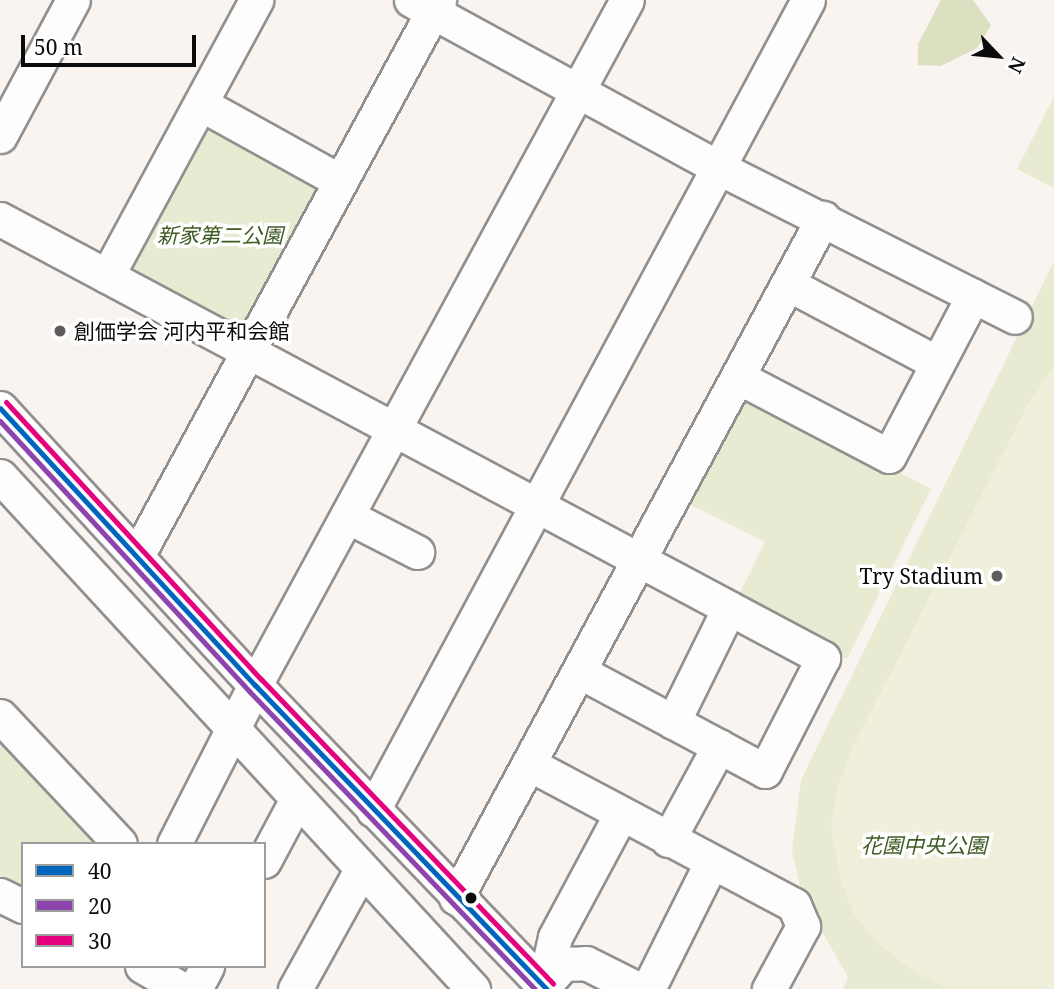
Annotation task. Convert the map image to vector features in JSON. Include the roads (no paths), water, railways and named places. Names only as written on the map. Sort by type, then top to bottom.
[{"type":"street","points":[[0,136],[72,0]]},
{"type":"street","points":[[107,276],[256,0]]},
{"type":"street","points":[[175,842],[255,685],[627,0]]},
{"type":"street","points":[[373,810],[808,0]]},
{"type":"street","points":[[137,556],[340,181],[428,4],[578,92],[719,168],[1015,317]]},
{"type":"street","points":[[201,104],[340,181]]},
{"type":"street","points":[[456,898],[822,218]]},
{"type":"street","points":[[0,219],[823,658],[765,771],[580,672]]},
{"type":"street","points":[[788,285],[937,363]]},
{"type":"street","points":[[738,377],[889,456],[973,296]]},
{"type":"street","points":[[0,408],[255,685],[456,898],[545,987]]},
{"type":"street","points":[[0,476],[472,989]]},
{"type":"street","points":[[347,516],[417,552]]},
{"type":"street","points":[[673,722],[729,608]]},
{"type":"street","points":[[0,716],[118,842]]},
{"type":"street","points":[[668,840],[719,746]]},
{"type":"street","points":[[529,764],[794,905],[803,926],[769,989]]},
{"type":"street","points":[[266,857],[298,799]]},
{"type":"street","points":[[545,987],[555,937],[621,814]]},
{"type":"street","points":[[648,989],[712,863]]},
{"type":"street","points":[[295,989],[361,870]]},
{"type":"street","points":[[0,895],[21,905]]},
{"type":"street","points":[[545,987],[563,964],[586,963],[638,989]]},
{"type":"street","points":[[145,968],[182,989]]},
{"type":"street","points":[[195,989],[206,968]]},
{"type":"place","name":"創価学会 河内平和会館","points":[[60,331]]},
{"type":"place","name":"Try Stadium","points":[[997,576]]},
{"type":"park label","name":"新家第二公園","points":[[220,235]]},
{"type":"park label","name":"花園中央公園","points":[[924,845]]}]
